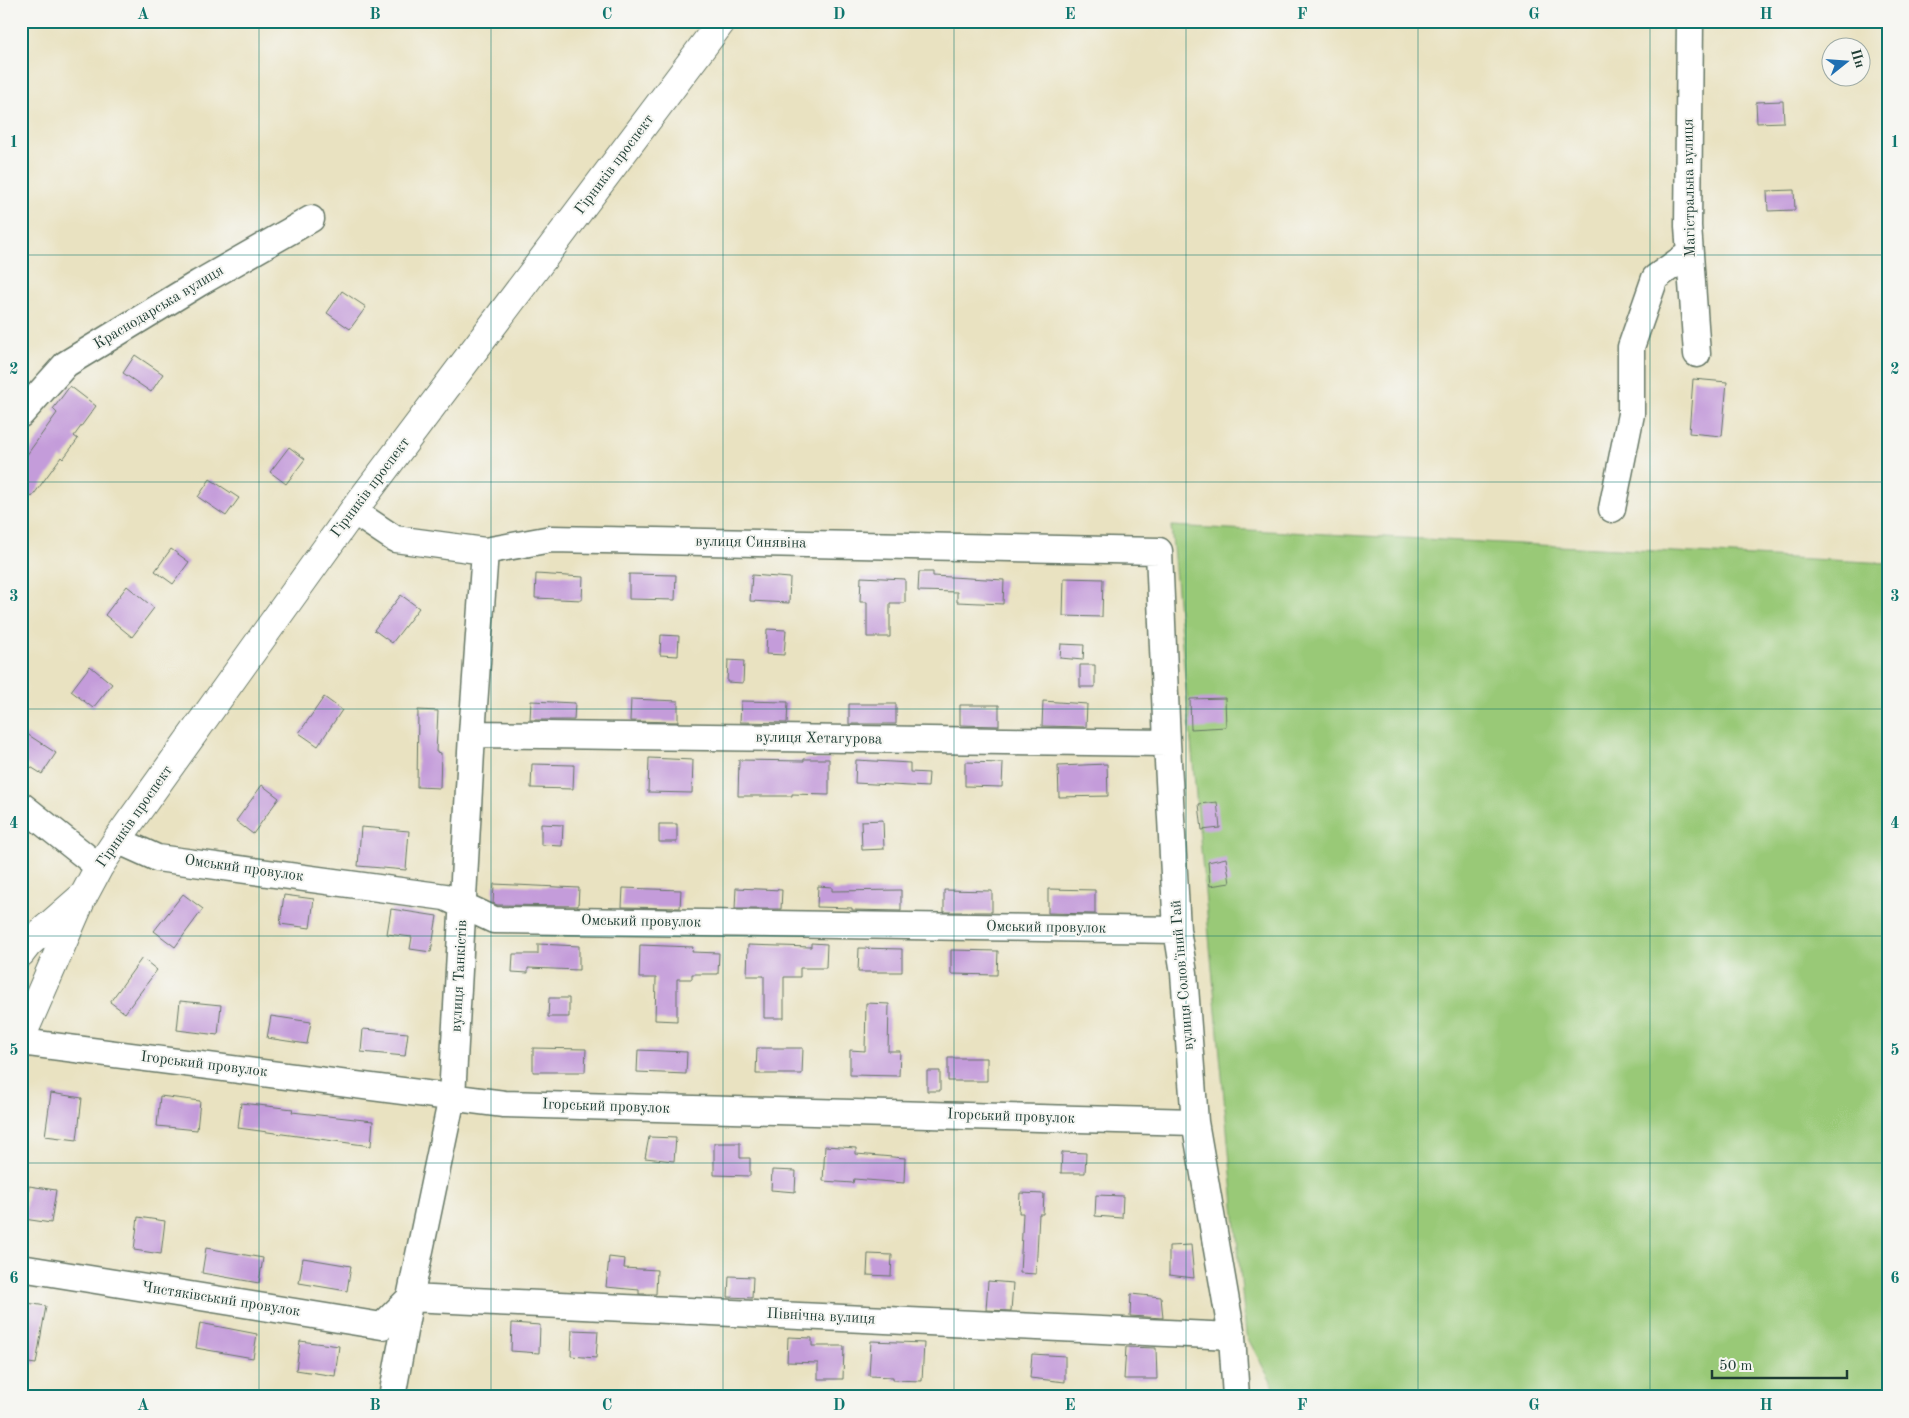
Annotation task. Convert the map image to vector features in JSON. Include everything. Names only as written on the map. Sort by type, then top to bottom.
[{"type":"main road","name":"Гірників проспект","points":[[21,953],[28,944],[84,895],[99,867],[117,840],[353,511],[722,21]]},
{"type":"main road","points":[[21,1040],[84,895]]},
{"type":"street","name":"Магістральна вулиця","points":[[1690,21],[1688,226],[1698,354]]},
{"type":"street","name":"Краснодарська вулиця","points":[[21,414],[66,364],[199,283],[311,219]]},
{"type":"street","points":[[1612,509],[1631,414],[1631,347],[1655,278],[1690,253]]},
{"type":"street","name":"вулиця Синявіна","points":[[353,511],[395,539],[486,551],[551,539],[1159,551]]},
{"type":"street","name":"вулиця Танкістів","points":[[392,1397],[410,1298],[452,1097],[472,734],[486,551]]},
{"type":"street","name":"вулиця Солов'їний Гай","points":[[1159,551],[1177,930],[1184,973],[1196,1122],[1232,1336],[1236,1397]]},
{"type":"street","name":"вулиця Хетагурова","points":[[472,734],[1167,743]]},
{"type":"street","points":[[21,805],[99,867]]},
{"type":"street","name":"Омський провулок","points":[[117,840],[158,858],[444,896],[494,920],[1177,930]]},
{"type":"street","name":"Ігорський провулок","points":[[21,1040],[504,1104],[1196,1122]]},
{"type":"street","name":"Чистяківський провулок","points":[[21,1268],[382,1326],[410,1298]]},
{"type":"street","name":"Північна вулиця","points":[[410,1298],[1232,1336]]},
{"type":"green space","points":[[1171,526],[1888,563],[1888,1397],[1279,1397],[1246,1335]]},
{"type":"building","points":[[1783,101],[1784,122],[1757,123],[1756,102]]},
{"type":"building","points":[[1794,190],[1795,210],[1768,211],[1767,191]]},
{"type":"building","points":[[342,291],[366,307],[350,329],[327,313]]},
{"type":"building","points":[[135,355],[163,374],[151,392],[123,373]]},
{"type":"building","points":[[1693,379],[1727,382],[1722,436],[1689,433]]},
{"type":"building","points":[[70,386],[96,406],[74,436],[78,439],[63,459],[61,457],[32,497],[21,489],[21,463],[57,413],[53,409]]},
{"type":"building","points":[[289,447],[305,459],[286,484],[270,472]]},
{"type":"building","points":[[210,479],[239,498],[226,516],[198,497]]},
{"type":"building","points":[[171,549],[189,562],[173,584],[155,571]]},
{"type":"building","points":[[919,572],[933,572],[933,576],[1004,580],[1003,604],[957,602],[957,592],[918,591]]},
{"type":"building","points":[[536,574],[583,577],[582,600],[535,598]]},
{"type":"building","points":[[629,574],[676,575],[675,600],[629,599]]},
{"type":"building","points":[[752,575],[790,578],[789,603],[750,601]]},
{"type":"building","points":[[861,577],[905,579],[905,603],[890,603],[890,637],[867,637],[867,602],[860,602]]},
{"type":"building","points":[[1064,578],[1103,579],[1102,617],[1063,616]]},
{"type":"building","points":[[127,586],[154,608],[132,637],[105,615]]},
{"type":"building","points":[[401,595],[419,608],[392,643],[374,630]]},
{"type":"building","points":[[767,629],[786,630],[784,655],[766,654]]},
{"type":"building","points":[[661,635],[679,636],[678,656],[660,655]]},
{"type":"building","points":[[1061,644],[1084,645],[1083,660],[1060,658]]},
{"type":"building","points":[[728,660],[744,661],[743,683],[727,682]]},
{"type":"building","points":[[1080,665],[1095,665],[1095,687],[1080,687]]},
{"type":"building","points":[[90,666],[112,684],[93,708],[71,691]]},
{"type":"building","points":[[324,697],[342,710],[318,746],[299,733]]},
{"type":"building","points":[[1225,698],[1226,727],[1191,729],[1190,699]]},
{"type":"building","points":[[631,699],[678,701],[678,722],[630,721]]},
{"type":"building","points":[[531,701],[575,703],[574,720],[530,720]]},
{"type":"building","points":[[741,701],[788,702],[787,723],[740,722]]},
{"type":"building","points":[[1043,701],[1087,704],[1086,727],[1042,726]]},
{"type":"building","points":[[849,704],[896,704],[896,724],[849,724]]},
{"type":"building","points":[[960,705],[999,705],[999,726],[960,725]]},
{"type":"building","points":[[418,710],[438,711],[436,752],[441,753],[440,788],[417,787]]},
{"type":"building","points":[[27,734],[56,753],[42,774],[21,761],[21,743]]},
{"type":"building","points":[[649,758],[693,760],[692,793],[648,792]]},
{"type":"building","points":[[804,759],[829,759],[829,795],[738,796],[739,760],[804,761]]},
{"type":"building","points":[[856,760],[910,763],[910,772],[929,773],[928,787],[855,783]]},
{"type":"building","points":[[965,762],[1003,763],[1002,787],[965,786]]},
{"type":"building","points":[[532,764],[574,765],[573,789],[531,788]]},
{"type":"building","points":[[1107,764],[1108,796],[1059,797],[1058,766]]},
{"type":"building","points":[[262,785],[279,798],[253,834],[236,821]]},
{"type":"building","points":[[1217,802],[1220,828],[1202,830],[1199,804]]},
{"type":"building","points":[[883,820],[884,849],[862,850],[861,821]]},
{"type":"building","points":[[541,824],[563,825],[562,846],[541,845]]},
{"type":"building","points":[[659,824],[677,824],[677,842],[659,842]]},
{"type":"building","points":[[361,827],[409,831],[406,870],[358,866]]},
{"type":"building","points":[[1226,858],[1230,883],[1210,886],[1208,862]]},
{"type":"building","points":[[494,884],[579,888],[578,906],[497,905],[493,903]]},
{"type":"building","points":[[818,886],[832,887],[832,891],[901,890],[901,911],[817,907]]},
{"type":"building","points":[[623,888],[681,890],[680,908],[622,907]]},
{"type":"building","points":[[736,888],[782,890],[781,909],[735,909]]},
{"type":"building","points":[[1048,889],[1095,890],[1095,914],[1048,913]]},
{"type":"building","points":[[944,890],[992,891],[992,912],[944,912]]},
{"type":"building","points":[[183,894],[203,909],[175,947],[154,931]]},
{"type":"building","points":[[284,895],[314,899],[310,928],[280,924]]},
{"type":"building","points":[[391,909],[437,916],[431,952],[410,949],[412,937],[387,934]]},
{"type":"building","points":[[811,943],[827,944],[826,968],[800,968],[800,977],[784,977],[784,1018],[764,1018],[764,976],[747,976],[748,945],[811,947]]},
{"type":"building","points":[[538,944],[579,946],[579,970],[528,968],[528,973],[512,972],[513,954],[538,954]]},
{"type":"building","points":[[640,945],[693,947],[692,952],[719,953],[718,974],[692,974],[692,979],[677,979],[677,1021],[655,1020],[656,978],[639,978]]},
{"type":"building","points":[[859,948],[902,949],[902,972],[858,972]]},
{"type":"building","points":[[951,950],[998,951],[997,975],[951,974]]},
{"type":"building","points":[[142,958],[157,970],[125,1013],[110,1002]]},
{"type":"building","points":[[549,998],[569,998],[569,1017],[548,1017]]},
{"type":"building","points":[[180,1001],[221,1005],[218,1035],[177,1030]]},
{"type":"building","points":[[866,1003],[889,1004],[888,1051],[900,1051],[899,1076],[850,1075],[850,1050],[865,1051]]},
{"type":"building","points":[[271,1016],[311,1022],[307,1044],[267,1038]]},
{"type":"building","points":[[363,1029],[408,1033],[405,1056],[361,1052]]},
{"type":"building","points":[[533,1048],[586,1049],[585,1072],[533,1072]]},
{"type":"building","points":[[757,1048],[803,1048],[802,1074],[756,1074]]},
{"type":"building","points":[[638,1050],[687,1052],[686,1074],[637,1072]]},
{"type":"building","points":[[948,1058],[987,1058],[987,1081],[948,1081]]},
{"type":"building","points":[[927,1071],[940,1071],[940,1091],[927,1091]]},
{"type":"building","points":[[51,1093],[82,1098],[77,1140],[45,1136]]},
{"type":"building","points":[[160,1096],[200,1101],[197,1130],[157,1126]]},
{"type":"building","points":[[241,1103],[293,1109],[292,1112],[373,1121],[371,1146],[238,1128]]},
{"type":"building","points":[[649,1137],[676,1138],[674,1161],[645,1158]]},
{"type":"building","points":[[714,1143],[740,1143],[740,1158],[750,1158],[750,1176],[714,1175]]},
{"type":"building","points":[[825,1146],[856,1148],[856,1154],[905,1158],[904,1183],[854,1179],[853,1183],[823,1181]]},
{"type":"building","points":[[1062,1152],[1086,1153],[1085,1173],[1061,1173]]},
{"type":"building","points":[[772,1170],[796,1171],[795,1192],[771,1190]]},
{"type":"building","points":[[29,1186],[56,1190],[51,1223],[24,1219]]},
{"type":"building","points":[[1020,1193],[1044,1194],[1043,1214],[1039,1214],[1036,1274],[1020,1273],[1023,1213],[1019,1213]]},
{"type":"building","points":[[1096,1195],[1123,1196],[1122,1218],[1095,1216]]},
{"type":"building","points":[[138,1217],[165,1221],[161,1254],[134,1250]]},
{"type":"building","points":[[1191,1245],[1194,1278],[1169,1275],[1169,1246]]},
{"type":"building","points":[[206,1248],[263,1258],[259,1283],[202,1273]]},
{"type":"building","points":[[868,1254],[892,1255],[891,1276],[867,1275]]},
{"type":"building","points":[[609,1257],[625,1259],[624,1268],[657,1270],[656,1294],[639,1294],[639,1290],[606,1287]]},
{"type":"building","points":[[303,1258],[351,1266],[347,1291],[299,1283]]},
{"type":"building","points":[[729,1276],[753,1277],[752,1298],[728,1297]]},
{"type":"building","points":[[988,1281],[1013,1283],[1011,1311],[986,1310]]},
{"type":"building","points":[[1131,1294],[1161,1297],[1163,1318],[1130,1316]]},
{"type":"building","points":[[21,1302],[46,1306],[36,1364],[21,1362]]},
{"type":"building","points":[[200,1323],[257,1334],[253,1358],[196,1348]]},
{"type":"building","points":[[512,1323],[540,1325],[539,1353],[511,1351]]},
{"type":"building","points":[[572,1330],[598,1331],[596,1358],[571,1356]]},
{"type":"building","points":[[788,1337],[812,1338],[812,1346],[844,1346],[843,1379],[818,1379],[818,1363],[787,1362]]},
{"type":"building","points":[[300,1341],[339,1346],[335,1376],[296,1370]]},
{"type":"building","points":[[871,1341],[924,1343],[922,1381],[893,1380],[893,1377],[869,1376]]},
{"type":"building","points":[[1126,1347],[1156,1348],[1157,1379],[1124,1379]]},
{"type":"building","points":[[1032,1354],[1065,1356],[1065,1382],[1030,1378]]}]
